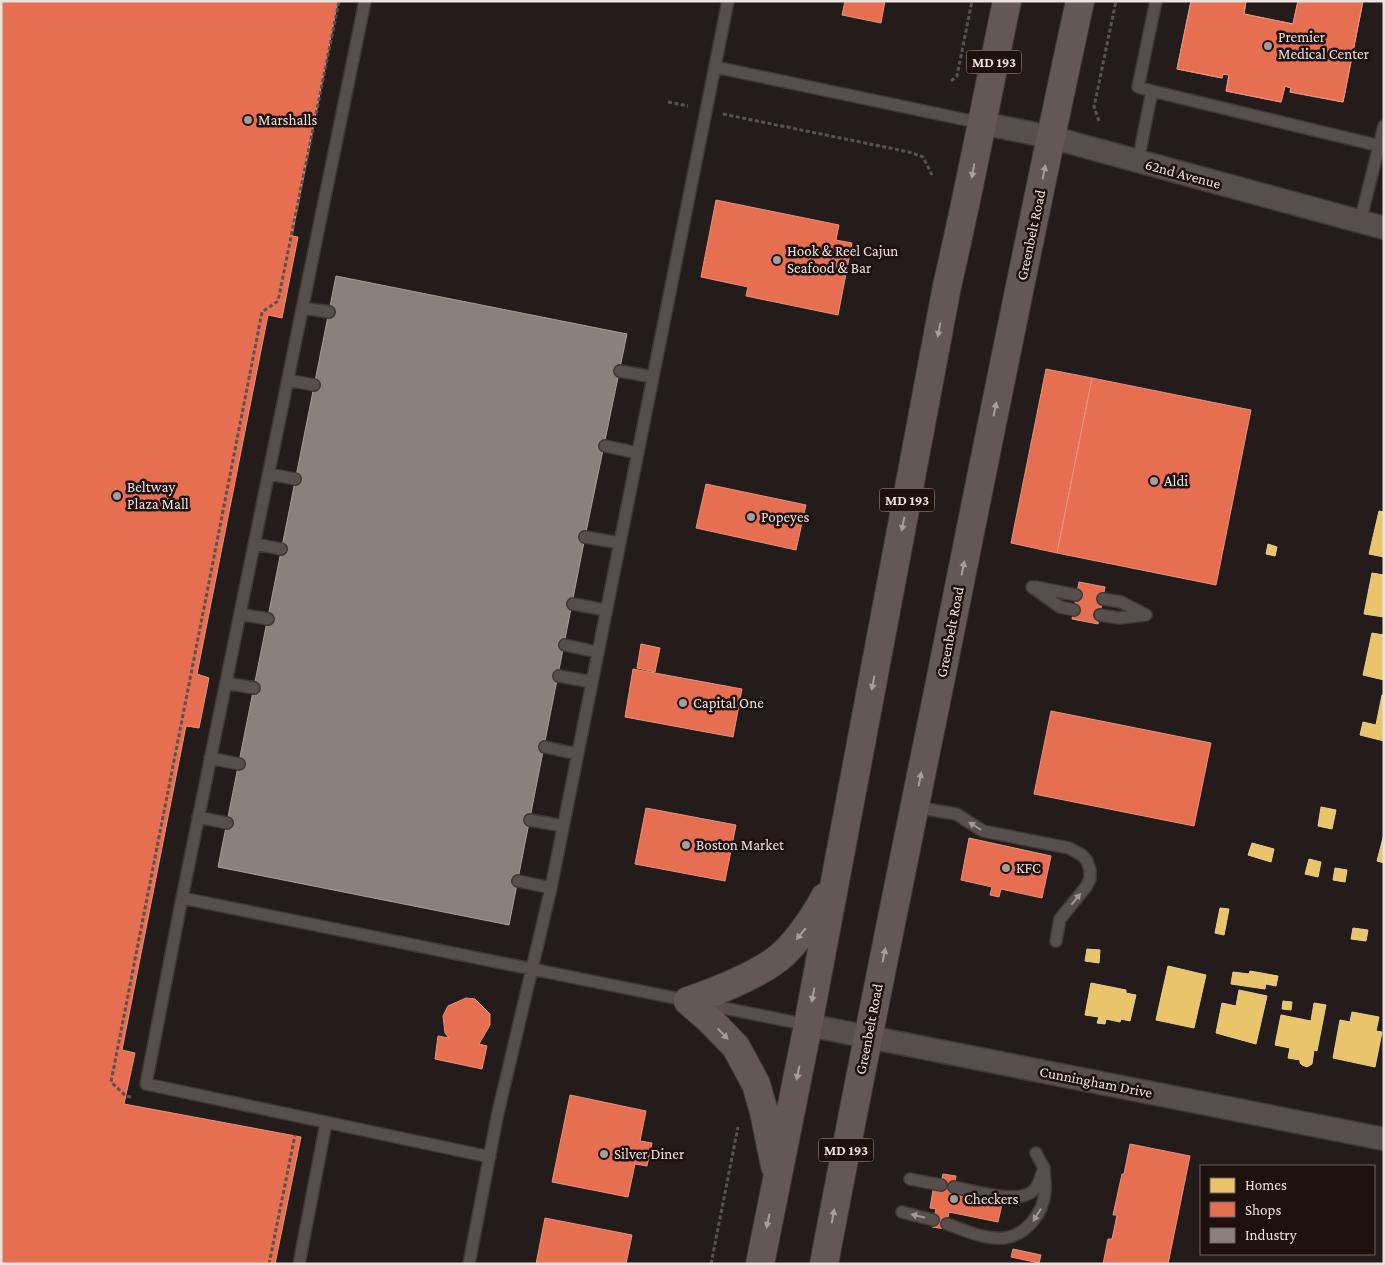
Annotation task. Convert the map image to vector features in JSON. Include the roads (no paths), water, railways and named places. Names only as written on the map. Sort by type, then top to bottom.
[{"type":"main road","name":"MD 193","points":[[760,1264],[808,1025],[947,286],[970,190],[981,122],[1007,1]]},
{"type":"main road","name":"Greenbelt Road","points":[[824,1264],[914,807],[1050,137],[1080,1]]},
{"type":"main road","points":[[688,1001],[720,990],[774,962],[802,935],[819,910],[836,878]]},
{"type":"main road","points":[[688,1001],[736,1047],[756,1084],[764,1112],[777,1179]]},
{"type":"street","name":"62nd Avenue","points":[[981,122],[1050,137],[1384,228]]},
{"type":"street","name":"Cunningham Drive","points":[[808,1025],[1384,1139]]},
{"type":"lane","points":[[365,1],[198,817],[146,1084],[490,1157]]},
{"type":"lane","points":[[469,1264],[497,1117],[550,888],[728,1]]},
{"type":"lane","points":[[1156,1],[1138,88],[1381,146]]},
{"type":"lane","points":[[715,67],[981,122]]},
{"type":"lane","points":[[1138,161],[1152,91]]},
{"type":"lane","points":[[1360,222],[1381,146],[1384,126]]},
{"type":"lane","points":[[303,308],[329,312]]},
{"type":"lane","points":[[620,371],[653,377]]},
{"type":"lane","points":[[288,380],[314,385]]},
{"type":"lane","points":[[605,446],[638,453]]},
{"type":"lane","points":[[269,474],[295,479]]},
{"type":"lane","points":[[585,537],[620,543]]},
{"type":"lane","points":[[255,544],[281,549]]},
{"type":"lane","points":[[1074,610],[1060,607],[1032,587],[1076,595]]},
{"type":"lane","points":[[1100,615],[1119,618],[1146,615],[1121,602],[1103,599]]},
{"type":"lane","points":[[573,604],[606,610]]},
{"type":"lane","points":[[240,614],[268,619]]},
{"type":"lane","points":[[565,646],[597,652]]},
{"type":"lane","points":[[560,676],[592,682]]},
{"type":"lane","points":[[226,683],[254,688]]},
{"type":"lane","points":[[545,747],[577,754]]},
{"type":"lane","points":[[210,758],[239,764]]},
{"type":"lane","points":[[914,807],[956,814],[983,831],[1076,850],[1087,860],[1090,878],[1086,887],[1060,919],[1056,941]]},
{"type":"lane","points":[[198,817],[227,823]]},
{"type":"lane","points":[[530,820],[562,826]]},
{"type":"lane","points":[[518,881],[550,888]]},
{"type":"lane","points":[[182,898],[808,1025]]},
{"type":"lane","points":[[299,1264],[326,1123]]},
{"type":"lane","points":[[947,1224],[982,1236],[1004,1238],[1025,1229],[1040,1212],[1046,1190],[1044,1168],[1036,1153]]},
{"type":"lane","points":[[954,1187],[1006,1196],[1022,1196],[1034,1190],[1039,1183],[1044,1168]]},
{"type":"lane","points":[[910,1179],[941,1184]]},
{"type":"lane","points":[[902,1212],[933,1220]]},
{"type":"place","name":"Premier Medical Center","points":[[1268,46]]},
{"type":"place","name":"Marshalls","points":[[248,120]]},
{"type":"place","name":"Hook & Reel Cajun Seafood & Bar","points":[[777,260]]},
{"type":"place","name":"Aldi","points":[[1154,481]]},
{"type":"place","name":"Beltway Plaza Mall","points":[[117,496]]},
{"type":"place","name":"Popeyes","points":[[751,517]]},
{"type":"place","name":"Capital One","points":[[683,703]]},
{"type":"place","name":"Boston Market","points":[[686,845]]},
{"type":"place","name":"KFC","points":[[1006,868]]},
{"type":"place","name":"Silver Diner","points":[[604,1154]]},
{"type":"place","name":"Checkers","points":[[954,1199]]}]
